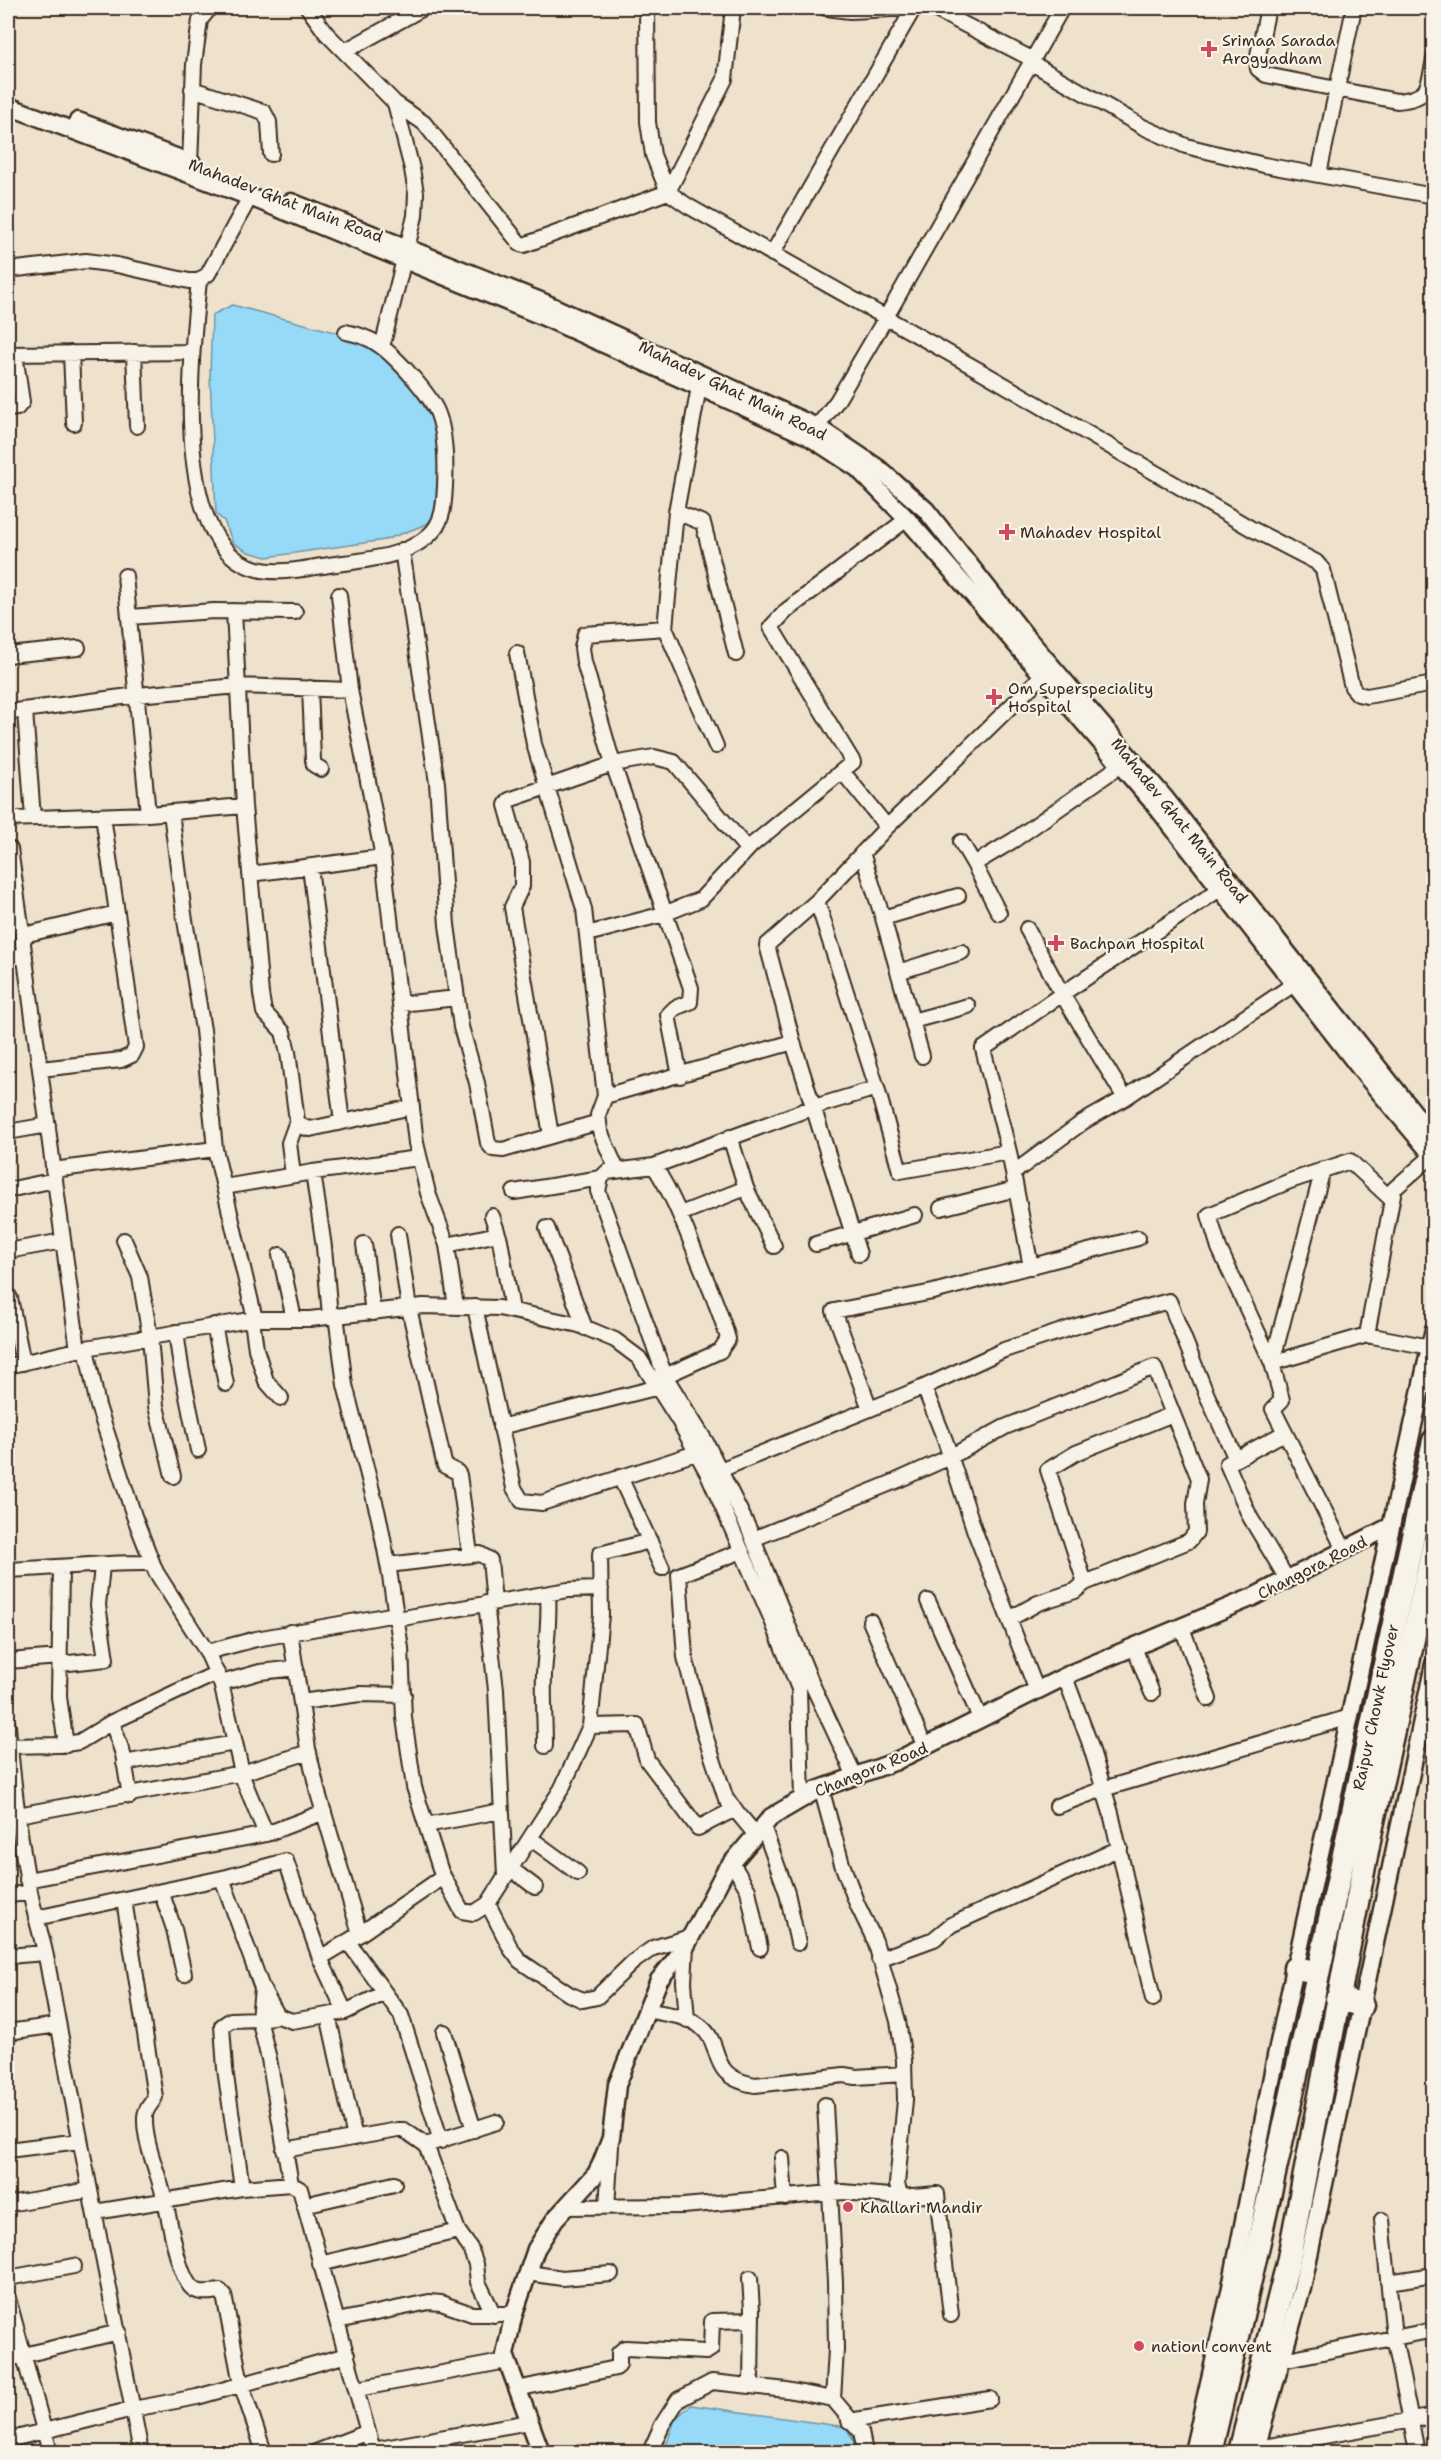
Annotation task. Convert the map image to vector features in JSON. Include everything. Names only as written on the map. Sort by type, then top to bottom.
[{"type":"highway","name":"Raipur Chowk Flyover","points":[[1248,2451],[1272,2362],[1337,1999],[1359,1832],[1434,1441]]},
{"type":"highway","name":"Raipur Chowk Flyover","points":[[1202,2448],[1274,2178],[1306,1970],[1359,1832],[1434,1544]]},
{"type":"highway","points":[[1337,1999],[1362,2005]]},
{"type":"street","points":[[190,163],[192,89],[200,20],[210,8]]},
{"type":"street","points":[[308,8],[326,33],[394,103],[424,123],[520,244],[524,245],[668,192],[725,79],[733,8]]},
{"type":"street","points":[[345,51],[423,8]]},
{"type":"street","points":[[646,8],[648,122],[653,155],[668,192],[1242,523],[1316,562],[1323,570],[1352,687],[1358,694],[1367,696],[1434,684]]},
{"type":"street","points":[[826,8],[850,11],[913,8]]},
{"type":"street","points":[[772,254],[913,8]]},
{"type":"street","points":[[932,8],[1031,61],[1143,127],[1186,146],[1264,165],[1434,196]]},
{"type":"street","points":[[816,426],[837,401],[1062,8]]},
{"type":"street","points":[[1268,8],[1257,60],[1258,69],[1266,75],[1398,101],[1415,100],[1424,95],[1428,87],[1434,59]]},
{"type":"street","points":[[1318,174],[1354,8]]},
{"type":"street","points":[[192,89],[264,112],[269,122],[271,154]]},
{"type":"street","name":"Mahadev Ghat Main Road","points":[[8,93],[190,163],[406,254],[543,302],[816,426],[878,468],[926,510],[1024,634],[1164,797],[1434,1138]]},
{"type":"street","points":[[382,347],[415,216],[416,193],[405,138],[394,103]]},
{"type":"street","points":[[8,106],[406,254],[808,436],[857,468],[907,519],[1156,806],[1294,984],[1433,1157],[1394,1189],[1367,1335]]},
{"type":"street","points":[[8,270],[86,261],[117,265],[189,281],[199,280],[208,274],[250,197]]},
{"type":"street","points":[[199,280],[191,352],[191,431],[199,497],[207,519],[224,548],[233,557],[255,568],[271,571],[376,558],[402,550],[426,538],[436,528],[443,512],[445,481],[443,438],[438,414],[431,401],[410,375],[382,347],[370,339],[346,332]]},
{"type":"street","points":[[134,352],[138,426]]},
{"type":"street","points":[[8,409],[17,408],[22,402],[11,354],[191,352]]},
{"type":"street","points":[[71,353],[74,423]]},
{"type":"street","points":[[699,387],[676,512],[665,628],[716,746]]},
{"type":"street","points":[[676,512],[703,523],[736,654]]},
{"type":"street","points":[[587,934],[664,914],[701,899],[750,847],[853,762],[771,627],[787,610],[907,519]]},
{"type":"street","points":[[402,550],[437,783],[443,881],[461,1027],[477,1083],[488,1143],[493,1149],[503,1150],[599,1122]]},
{"type":"street","points":[[125,576],[148,814]]},
{"type":"street","points":[[339,595],[350,690],[383,858],[419,1158],[428,1193],[447,1245],[456,1307]]},
{"type":"street","points":[[129,617],[234,610],[296,612]]},
{"type":"street","points":[[234,610],[244,806],[261,994],[264,1012],[283,1032],[288,1052],[297,1121],[289,1143],[293,1175]]},
{"type":"street","points":[[665,628],[585,634],[582,648],[613,764],[691,988],[690,1002],[675,1008],[668,1015],[680,1076]]},
{"type":"street","points":[[8,655],[78,648]]},
{"type":"street","points":[[517,653],[534,744],[585,909],[605,1096],[598,1115],[600,1131],[617,1170]]},
{"type":"street","points":[[859,1254],[793,1042],[767,945],[817,901],[887,827],[1043,675]]},
{"type":"street","points":[[8,712],[137,695],[238,687],[350,690]]},
{"type":"street","points":[[310,688],[314,765],[321,769]]},
{"type":"street","points":[[25,711],[33,818]]},
{"type":"street","points":[[551,1135],[512,907],[522,886],[522,862],[506,805],[509,800],[613,764],[654,757],[674,762],[747,849],[750,847]]},
{"type":"street","points":[[974,864],[1014,840],[1121,765]]},
{"type":"street","points":[[842,771],[887,827]]},
{"type":"street","points":[[8,819],[148,814],[244,806]]},
{"type":"street","points":[[171,812],[184,914],[203,1030],[215,1149],[253,1320],[256,1349],[266,1381],[281,1398]]},
{"type":"street","points":[[40,1069],[121,1060],[132,1055],[136,1047],[103,816]]},
{"type":"street","points":[[961,842],[999,913]]},
{"type":"street","points":[[10,849],[63,1241],[82,1349],[105,1429],[152,1563],[161,1581],[207,1652],[219,1678],[247,1791],[266,1834]]},
{"type":"street","points":[[862,853],[922,1056]]},
{"type":"street","points":[[250,874],[383,858]]},
{"type":"street","points":[[310,867],[342,1122]]},
{"type":"street","points":[[1031,1266],[1009,1152],[983,1049],[1220,889]]},
{"type":"street","points":[[883,918],[958,896]]},
{"type":"street","points":[[817,901],[877,1088],[900,1171],[1009,1152]]},
{"type":"street","points":[[23,939],[28,934],[117,913]]},
{"type":"street","points":[[1027,929],[1062,994],[1125,1098]]},
{"type":"street","points":[[898,972],[962,952]]},
{"type":"street","points":[[8,958],[25,956]]},
{"type":"street","points":[[1013,1173],[1083,1122],[1125,1098],[1294,984]]},
{"type":"street","points":[[400,1004],[457,998]]},
{"type":"street","points":[[912,1021],[968,1006]]},
{"type":"street","points":[[605,1096],[793,1042]]},
{"type":"street","points":[[801,1799],[799,1689],[742,1551],[662,1381],[643,1309],[598,1191],[601,1178],[607,1172],[654,1166],[814,1107],[877,1088]]},
{"type":"street","points":[[297,1121],[303,1127],[310,1129],[412,1107]]},
{"type":"street","points":[[8,1132],[48,1125]]},
{"type":"street","points":[[730,1137],[746,1188],[774,1246]]},
{"type":"street","points":[[8,1190],[54,1175],[215,1149]]},
{"type":"street","points":[[224,1187],[419,1158]]},
{"type":"street","points":[[1345,1551],[1273,1409],[1282,1400],[1272,1363],[1226,1265],[1209,1215],[1323,1169],[1350,1161],[1392,1200]]},
{"type":"street","points":[[500,1427],[662,1381],[720,1351],[728,1339],[723,1320],[680,1214],[669,1189],[654,1166]]},
{"type":"street","points":[[1272,1363],[1323,1169]]},
{"type":"street","points":[[313,1172],[345,1385],[379,1518],[388,1565],[401,1648],[414,1787],[443,1877],[462,1911],[474,1913],[488,1904],[562,1788],[590,1726],[601,1615],[600,1554],[650,1540]]},
{"type":"street","points":[[514,1192],[601,1178]]},
{"type":"street","points":[[680,1214],[746,1188]]},
{"type":"street","points":[[941,1209],[1016,1189]]},
{"type":"street","points":[[816,1244],[915,1215]]},
{"type":"street","points":[[492,1216],[498,1234],[512,1310]]},
{"type":"street","points":[[547,1228],[585,1328]]},
{"type":"street","points":[[398,1234],[409,1308],[445,1466],[454,1470],[459,1476],[470,1554]]},
{"type":"street","points":[[447,1245],[498,1234]]},
{"type":"street","points":[[870,1409],[834,1311],[933,1292],[1138,1238]]},
{"type":"street","points":[[124,1240],[140,1277],[150,1336],[156,1406],[173,1476]]},
{"type":"street","points":[[8,1251],[63,1241]]},
{"type":"street","points":[[364,1244],[373,1313]]},
{"type":"street","points":[[280,1255],[294,1319]]},
{"type":"street","points":[[10,1298],[23,1363]]},
{"type":"street","points":[[720,1470],[924,1387],[1004,1350],[1080,1325],[1169,1301],[1206,1393],[1236,1459]]},
{"type":"street","points":[[475,1307],[514,1488],[522,1501],[542,1503],[696,1453]]},
{"type":"street","points":[[8,1366],[82,1349],[214,1325],[253,1320],[373,1313],[409,1308],[475,1307],[512,1310],[585,1328],[615,1340],[639,1358],[662,1381],[706,1442],[753,1539],[812,1684],[855,1776]]},
{"type":"street","points":[[214,1325],[226,1384]]},
{"type":"street","points":[[1306,1970],[1350,1717],[1434,1329]]},
{"type":"street","points":[[176,1332],[198,1450]]},
{"type":"street","points":[[1272,1363],[1367,1335],[1430,1347]]},
{"type":"street","points":[[753,1539],[853,1500],[950,1457],[1005,1426],[1154,1366],[1199,1479],[1195,1504],[1196,1532],[1189,1542],[1085,1583],[1075,1591],[1038,1603],[1009,1619]]},
{"type":"street","points":[[924,1387],[975,1532],[1037,1691]]},
{"type":"street","points":[[1085,1583],[1048,1470],[1076,1453],[1173,1414]]},
{"type":"street","points":[[1284,1433],[1227,1464],[1250,1517],[1287,1580]]},
{"type":"street","points":[[620,1477],[662,1568]]},
{"type":"street","name":"Changora Road","points":[[541,2452],[505,2355],[514,2314],[536,2249],[546,2231],[565,2207],[596,2174],[611,2138],[617,2085],[659,1980],[688,1942],[725,1871],[771,1816],[821,1788],[894,1762],[1065,1677],[1182,1628],[1287,1580],[1391,1526]]},
{"type":"street","points":[[742,1551],[679,1575],[685,1657],[704,1732],[726,1799],[759,1831],[787,1893],[798,1943]]},
{"type":"street","points":[[388,1565],[470,1554],[480,1554],[490,1560],[490,1602],[501,1811],[507,1872]]},
{"type":"street","points":[[8,1570],[102,1566],[119,1562],[152,1563]]},
{"type":"street","points":[[8,1661],[106,1659],[98,1605],[102,1566]]},
{"type":"street","points":[[61,1568],[59,1697],[66,1745]]},
{"type":"street","points":[[207,1652],[291,1632],[490,1602],[601,1589]]},
{"type":"street","points":[[546,1746],[544,1681],[550,1622],[548,1594]]},
{"type":"street","points":[[927,1601],[980,1718]]},
{"type":"street","points":[[870,1621],[925,1747]]},
{"type":"street","points":[[1182,1628],[1209,1699]]},
{"type":"street","points":[[291,1632],[309,1752],[360,1934]]},
{"type":"street","points":[[1134,1647],[1152,1693]]},
{"type":"street","points":[[1272,2362],[1302,2288],[1434,1664]]},
{"type":"street","points":[[8,1746],[66,1745],[79,1742],[112,1722],[219,1678],[296,1668]]},
{"type":"street","points":[[1065,1677],[1089,1741],[1120,1848],[1153,2000]]},
{"type":"street","points":[[302,1702],[360,1694],[404,1695]]},
{"type":"street","points":[[1057,1806],[1103,1789],[1350,1717]]},
{"type":"street","points":[[112,1722],[124,1763],[130,1796]]},
{"type":"street","points":[[590,1726],[637,1725],[647,1760],[698,1828],[735,1809]]},
{"type":"street","points":[[8,1726],[15,1823],[45,1953],[79,2141],[119,2332],[141,2452]]},
{"type":"street","points":[[124,1763],[235,1743]]},
{"type":"street","points":[[15,1823],[242,1773],[309,1752]]},
{"type":"street","points":[[821,1788],[842,1864],[857,1904],[875,1941],[898,2021],[905,2100],[897,2184],[901,2198]]},
{"type":"street","points":[[426,1825],[501,1811]]},
{"type":"street","points":[[8,1895],[29,1886],[266,1834],[324,1812]]},
{"type":"street","points":[[530,1838],[578,1873]]},
{"type":"street","points":[[879,1959],[934,1939],[951,1925],[1120,1848]]},
{"type":"street","points":[[36,1918],[222,1878],[286,1861],[320,1958],[345,2012]]},
{"type":"street","points":[[732,1863],[748,1890],[760,1948]]},
{"type":"street","points":[[507,1872],[535,1887]]},
{"type":"street","points":[[320,1958],[348,1942],[443,1877]]},
{"type":"street","points":[[222,1878],[262,1988],[278,2016]]},
{"type":"street","points":[[161,1891],[174,1929],[184,1974]]},
{"type":"street","points":[[124,1900],[155,2097],[147,2108],[144,2118],[169,2223],[190,2286],[201,2292],[220,2291],[224,2295],[241,2384],[264,2452]]},
{"type":"street","points":[[488,1904],[511,1949],[520,1961],[569,1994],[583,2000],[597,1997],[633,1962],[653,1948],[688,1942],[684,1982],[687,2020]]},
{"type":"street","points":[[348,1942],[401,2015],[441,2141]]},
{"type":"street","points":[[8,1956],[45,1953]]},
{"type":"street","points":[[262,1988],[259,2019],[270,2059],[291,2184]]},
{"type":"street","points":[[242,2188],[225,2069],[222,2026],[231,2020],[278,2016],[292,2021],[345,2012],[385,1993]]},
{"type":"street","points":[[646,2010],[699,2025],[707,2032],[722,2068],[730,2077],[741,2083],[755,2085],[844,2075],[856,2077],[904,2074]]},
{"type":"street","points":[[328,2015],[355,2138]]},
{"type":"street","points":[[8,2032],[58,2025]]},
{"type":"street","points":[[444,2032],[474,2130]]},
{"type":"street","points":[[825,2105],[836,2350],[833,2399],[849,2421],[861,2432],[865,2452]]},
{"type":"street","points":[[426,2145],[496,2122]]},
{"type":"street","points":[[284,2150],[404,2130],[426,2145],[458,2231],[470,2248],[476,2264],[478,2282],[494,2315]]},
{"type":"street","points":[[607,2207],[611,2138]]},
{"type":"street","points":[[8,2151],[79,2141]]},
{"type":"street","points":[[782,2158],[784,2198]]},
{"type":"street","points":[[95,2212],[242,2188],[291,2184],[300,2189],[373,2450],[529,2422]]},
{"type":"street","points":[[304,2205],[393,2184]]},
{"type":"street","points":[[8,2204],[90,2190]]},
{"type":"street","points":[[565,2207],[683,2206],[830,2193],[901,2198],[937,2194],[951,2314]]},
{"type":"street","points":[[1382,2220],[1394,2337],[1417,2452]]},
{"type":"street","points":[[320,2264],[458,2231]]},
{"type":"street","points":[[8,2278],[74,2266]]},
{"type":"street","points":[[528,2273],[562,2278],[611,2274]]},
{"type":"street","points":[[1388,2282],[1434,2275]]},
{"type":"street","points":[[750,2278],[751,2386]]},
{"type":"street","points":[[8,2298],[50,2452]]},
{"type":"street","points":[[337,2321],[429,2302],[441,2303],[472,2314],[514,2314]]},
{"type":"street","points":[[517,2389],[616,2368],[619,2364],[620,2353],[625,2348],[706,2352],[712,2345],[712,2322],[752,2320]]},
{"type":"street","points":[[1272,2362],[1434,2330]]},
{"type":"street","points":[[8,2359],[119,2332]]},
{"type":"street","points":[[8,2440],[133,2409],[197,2397],[347,2355]]},
{"type":"street","points":[[357,2389],[507,2361]]},
{"type":"street","points":[[650,2452],[662,2425],[678,2400],[712,2382],[833,2399]]},
{"type":"street","points":[[849,2421],[990,2399]]},
{"type":"street","points":[[1248,2451],[1434,2416]]},
{"type":"street","points":[[316,2452],[368,2432]]},
{"type":"water","points":[[232,305],[373,342],[400,367],[431,418],[442,446],[443,506],[427,524],[385,540],[267,557],[248,552],[233,543],[224,521],[216,514],[210,375],[212,315]]},
{"type":"water","points":[[691,2405],[846,2427],[856,2446],[855,2452],[664,2452],[675,2419]]},
{"type":"place","name":"Srimaa Sarada Arogyadham","points":[[1209,49]]},
{"type":"place","name":"Mahadev Hospital","points":[[1007,532]]},
{"type":"place","name":"Om Superspeciality Hospital","points":[[994,697]]},
{"type":"place","name":"Bachpan Hospital","points":[[1056,943]]},
{"type":"place","name":"Khallari Mandir","points":[[848,2207]]},
{"type":"place","name":"nationl convent","points":[[1139,2346]]}]
